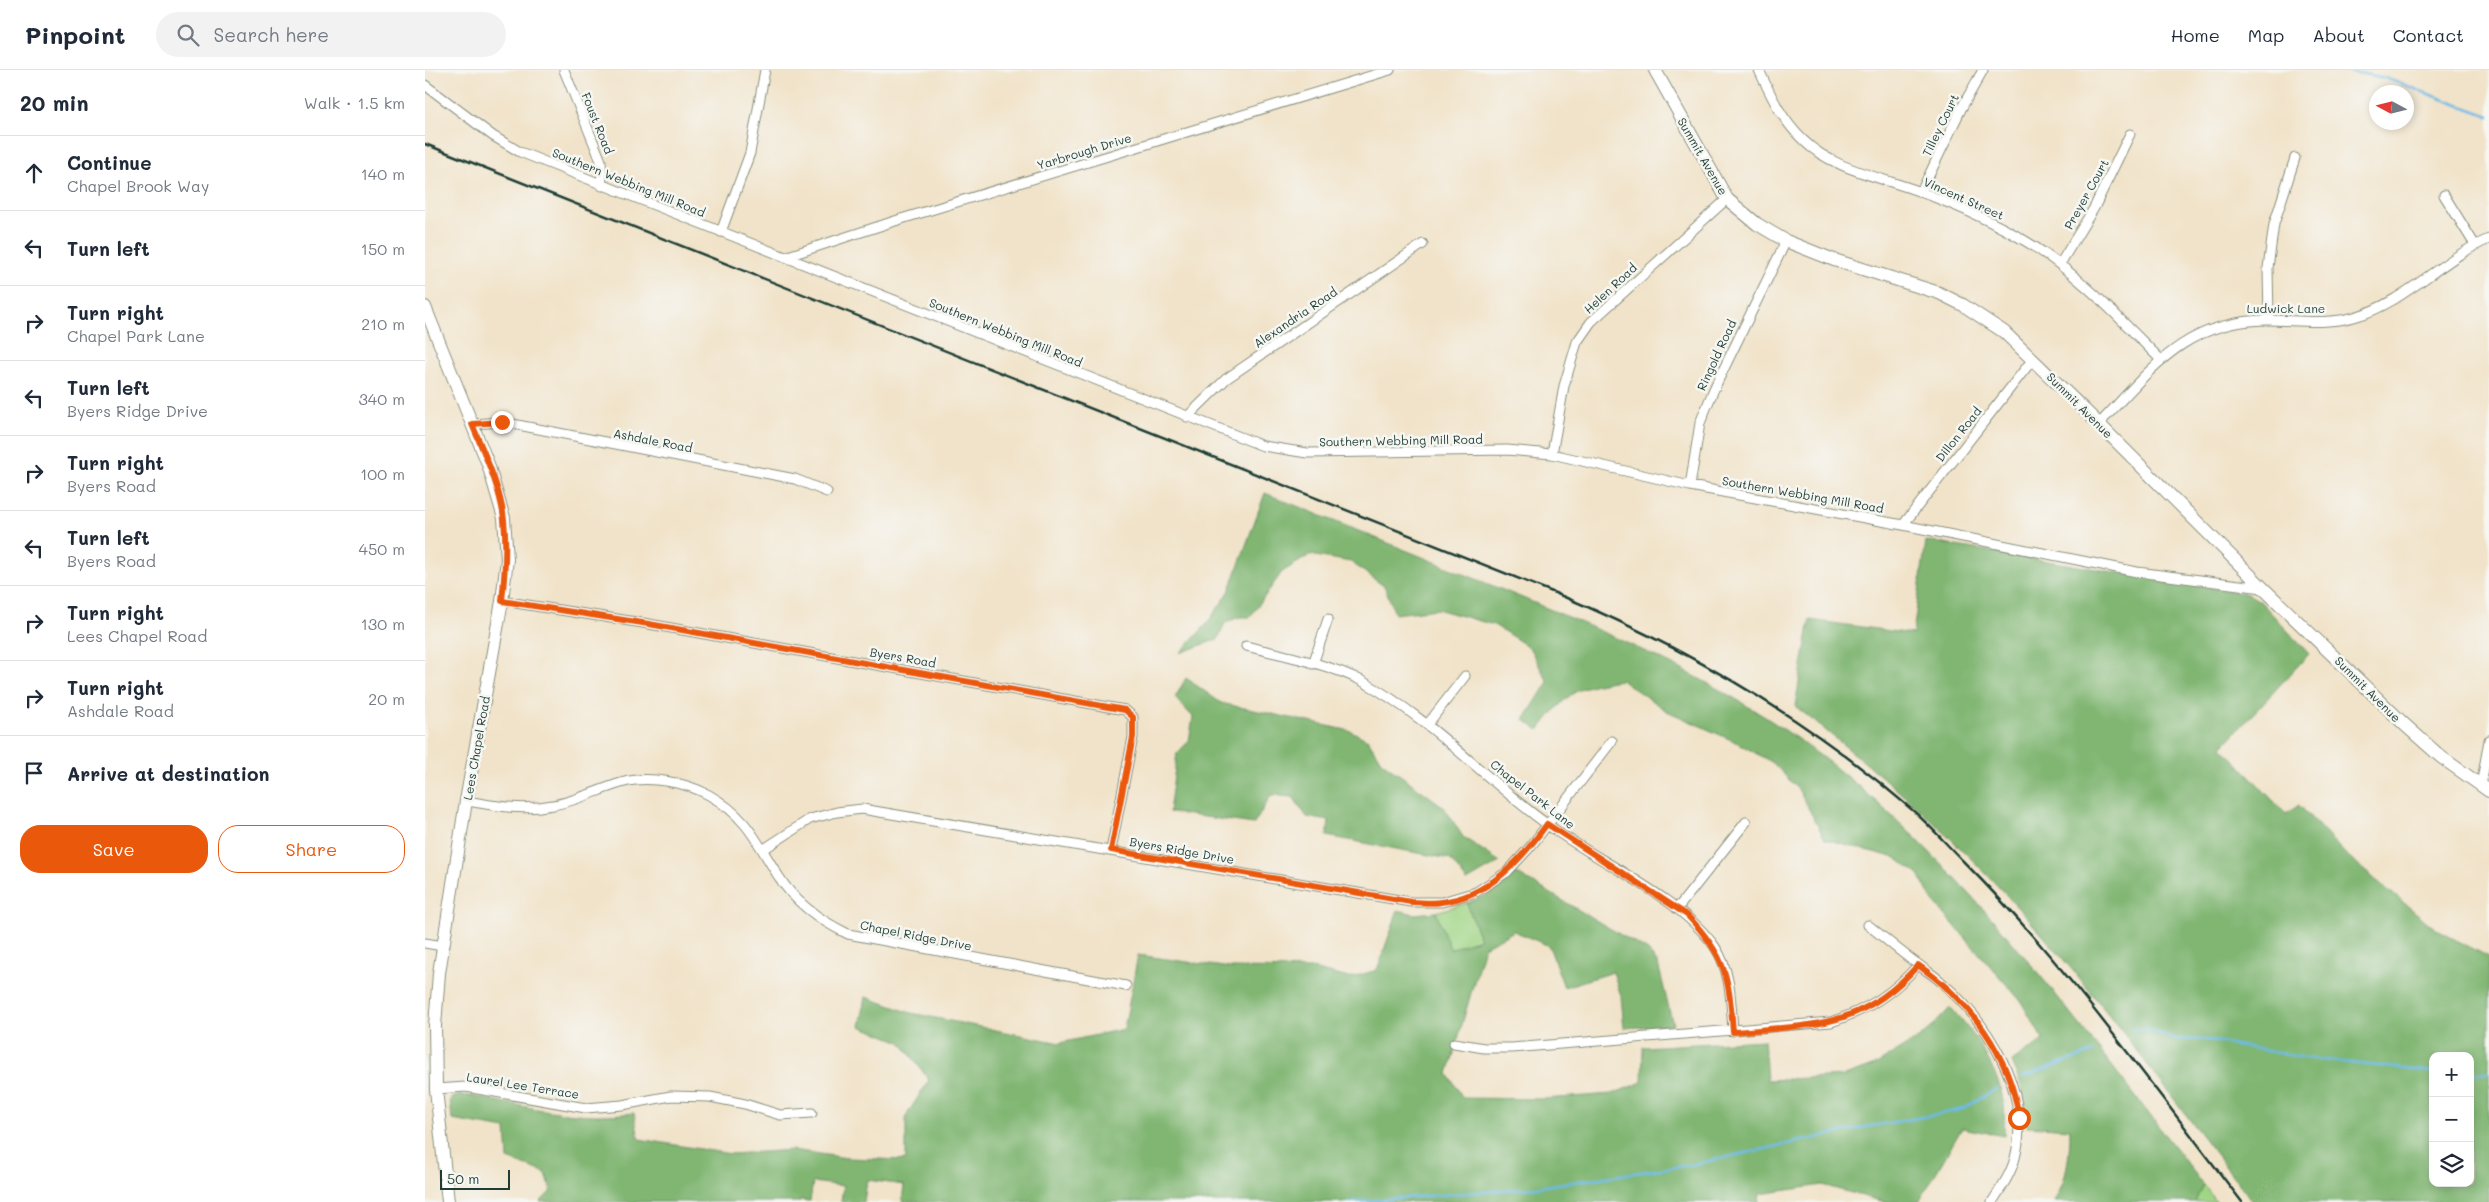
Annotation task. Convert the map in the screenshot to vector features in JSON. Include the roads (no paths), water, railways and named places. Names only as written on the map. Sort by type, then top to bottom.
[{"type":"main road","name":"Summit Avenue","points":[[1655,70],[1727,199],[1757,224],[1786,241],[1834,260],[1911,283],[1963,305],[2004,332],[2263,588],[2405,725],[2441,757],[2485,788]]},
{"type":"main road","name":"Lees Chapel Road","points":[[425,307],[488,464],[504,518],[507,559],[502,601],[443,946],[435,1026],[436,1089],[448,1202]]},
{"type":"street","name":"Foust Road","points":[[564,70],[601,161],[602,186]]},
{"type":"street","points":[[721,232],[750,153],[765,70]]},
{"type":"street","name":"Yarbrough Drive","points":[[785,257],[898,220],[1390,70]]},
{"type":"street","name":"Vincent Street","points":[[1759,70],[1776,107],[1803,141],[1823,155],[1921,192],[2018,237],[2060,264],[2097,297],[2161,360]]},
{"type":"street","name":"Tilley Court","points":[[1921,192],[1961,109],[1983,70]]},
{"type":"street","name":"Southern Webbing Mill Road","points":[[425,85],[493,136],[520,152],[1263,446],[1307,453],[1507,450],[1552,454],[1691,486],[1903,525],[2137,572],[2263,588]]},
{"type":"street","name":"Preyer Court","points":[[2060,264],[2094,208],[2130,134]]},
{"type":"street","points":[[2269,320],[2268,268],[2274,224],[2295,158]]},
{"type":"street","points":[[2444,195],[2475,245]]},
{"type":"street","name":"Helen Road","points":[[1552,454],[1565,386],[1577,342],[1591,322],[1727,199]]},
{"type":"street","name":"Ludwick Lane","points":[[2099,424],[2161,360],[2181,344],[2219,325],[2269,320],[2301,323],[2354,317],[2397,297],[2475,245],[2489,239]]},
{"type":"street","name":"Ringold Road","points":[[1691,486],[1699,423],[1786,241]]},
{"type":"street","name":"Alexandria Road","points":[[1187,417],[1226,379],[1423,244]]},
{"type":"street","name":"Dillon Road","points":[[1903,525],[2033,359]]},
{"type":"street","name":"Ashdale Road","points":[[472,424],[502,422],[795,480],[827,492]]},
{"type":"street","name":"Byers Road","points":[[502,601],[649,624],[1125,710],[1133,717],[1133,737],[1111,850]]},
{"type":"street","points":[[1313,664],[1329,619]]},
{"type":"street","name":"Chapel Park Lane","points":[[1246,646],[1313,664],[1361,680],[1427,725],[1547,824],[1677,909],[1700,929],[1716,949],[1725,969],[1731,1000],[1733,1032]]},
{"type":"street","points":[[1427,725],[1465,676]]},
{"type":"street","points":[[2485,788],[2489,740]]},
{"type":"street","name":"Byers Ridge Drive","points":[[764,849],[810,819],[837,812],[862,809],[1411,902],[1442,902],[1476,892],[1507,872],[1612,741]]},
{"type":"street","name":"Chapel Ridge Drive","points":[[467,800],[514,809],[529,809],[555,805],[624,782],[650,781],[682,784],[709,795],[732,811],[751,830],[780,878],[802,905],[821,921],[848,934],[1126,986]]},
{"type":"street","points":[[1677,909],[1746,822]]},
{"type":"street","points":[[1868,925],[1940,980],[1967,1007],[1991,1039],[2006,1070],[2017,1101],[2019,1132],[2015,1159],[1992,1202]]},
{"type":"street","points":[[425,943],[443,946]]},
{"type":"street","points":[[1454,1043],[1489,1048],[1512,1048],[1814,1025],[1856,1014],[1888,995],[1918,965]]},
{"type":"street","name":"Laurel Lee Terrace","points":[[436,1089],[466,1087],[586,1108],[622,1105],[671,1096],[710,1097],[745,1104],[780,1115],[812,1113]]},
{"type":"waterway","points":[[2342,70],[2385,78],[2489,116]]},
{"type":"waterway","points":[[2132,1029],[2147,1029],[2176,1039],[2209,1040],[2306,1058],[2429,1072]]},
{"type":"waterway","points":[[2023,1077],[2093,1052]]},
{"type":"waterway","points":[[2474,1073],[2489,1072]]},
{"type":"waterway","points":[[1350,1202],[1531,1188],[1695,1164],[1866,1127],[1963,1109],[1996,1089]]},
{"type":"railway","points":[[425,144],[1555,593],[1650,636],[1741,686],[1828,743],[1917,814],[1937,834],[2001,901],[2073,984],[2242,1202]]}]
